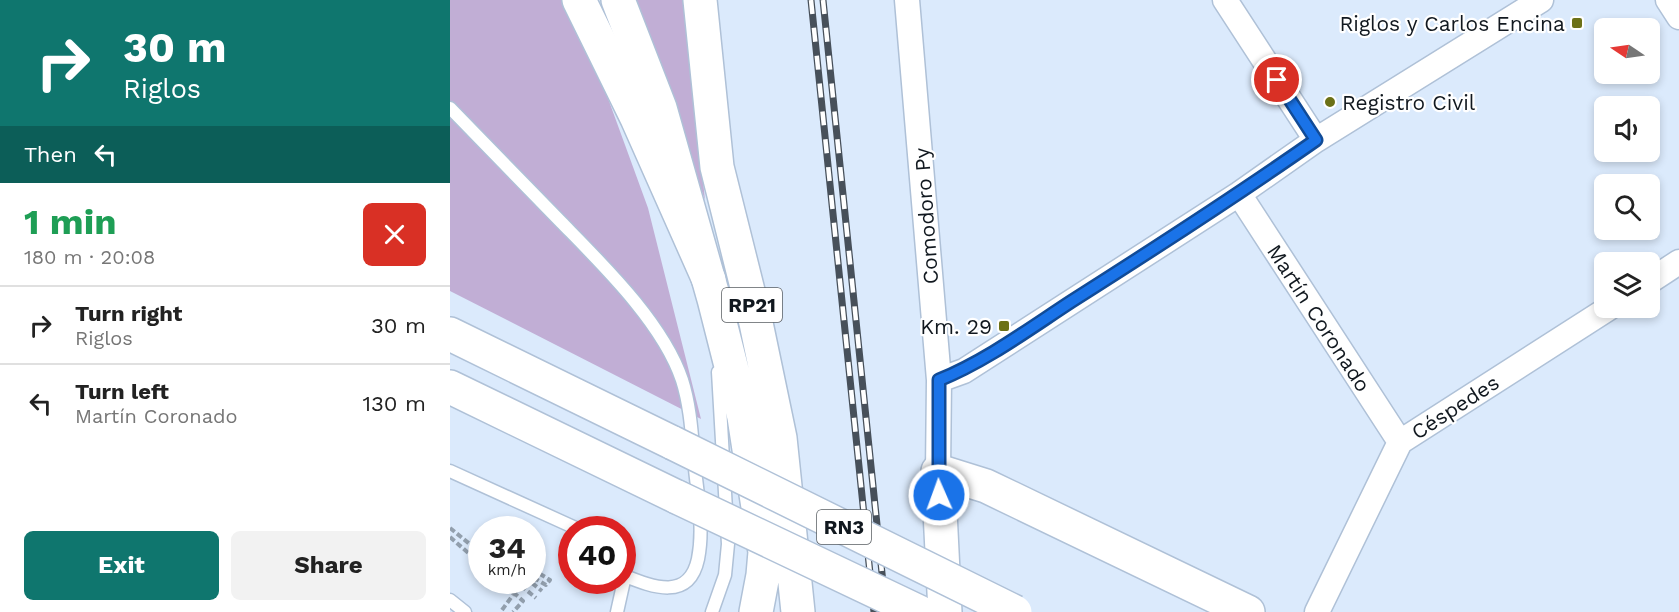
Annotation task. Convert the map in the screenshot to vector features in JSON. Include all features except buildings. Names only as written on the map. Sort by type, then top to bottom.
[{"type":"main road","points":[[579,0],[637,118],[711,289]]},
{"type":"main road","name":"RP21","points":[[618,0],[660,108],[744,417],[765,552],[764,575],[756,612]]},
{"type":"main road","name":"RP21","points":[[700,0],[717,167],[756,323],[780,438],[798,612]]},
{"type":"main road","points":[[450,315],[548,380]]},
{"type":"main road","name":"RN3","points":[[450,334],[548,380],[1015,612]]},
{"type":"main road","name":"RN3","points":[[450,387],[919,612]]},
{"type":"main road","points":[[450,409],[574,446]]},
{"type":"main road","points":[[938,471],[986,486],[1248,612]]},
{"type":"main road","name":"Comodoro Py","points":[[938,471],[945,612]]},
{"type":"street","name":"Comodoro Py","points":[[908,0],[939,380],[938,471]]},
{"type":"street","points":[[1225,0],[1316,140]]},
{"type":"street","points":[[939,380],[964,371],[1239,194],[1316,140],[1540,0]]},
{"type":"street","points":[[1668,0],[1679,17]]},
{"type":"street","name":"Martín Coronado","points":[[1239,194],[1400,442]]},
{"type":"street","points":[[1660,274],[1679,262]]},
{"type":"street","name":"Céspedes","points":[[1317,612],[1400,442],[1594,318]]},
{"type":"lane","points":[[450,108],[608,271],[652,325],[681,378],[688,404],[702,532],[696,567],[690,579],[680,586],[667,588],[650,586],[636,580]]},
{"type":"lane","points":[[711,289],[728,544],[724,575],[712,612]]},
{"type":"lane","points":[[450,471],[558,520]]},
{"type":"lane","points":[[617,612],[621,594]]},
{"type":"lane","points":[[450,600],[465,612]]},
{"type":"path","points":[[450,528],[468,543]]},
{"type":"path","points":[[450,537],[468,553]]},
{"type":"path","points":[[502,610],[514,594]]},
{"type":"path","points":[[513,612],[523,601],[515,594]]},
{"type":"path","points":[[531,594],[536,598]]},
{"type":"shaded area","points":[[450,0],[561,0],[563,3],[594,60],[648,208],[701,419],[450,291]]},
{"type":"shaded area","points":[[633,0],[684,0],[705,200]]},
{"type":"railway","points":[[811,0],[874,612]]},
{"type":"railway","points":[[823,0],[886,612]]},
{"type":"place","name":"Riglos y Carlos Encina","points":[[1577,23]]},
{"type":"place","name":"Registro Civil","points":[[1330,102]]},
{"type":"place","name":"Km. 29","points":[[1004,326]]},
{"type":"route","points":[[939,495],[939,380],[964,371],[1239,194],[1316,140],[1277,80]]}]
